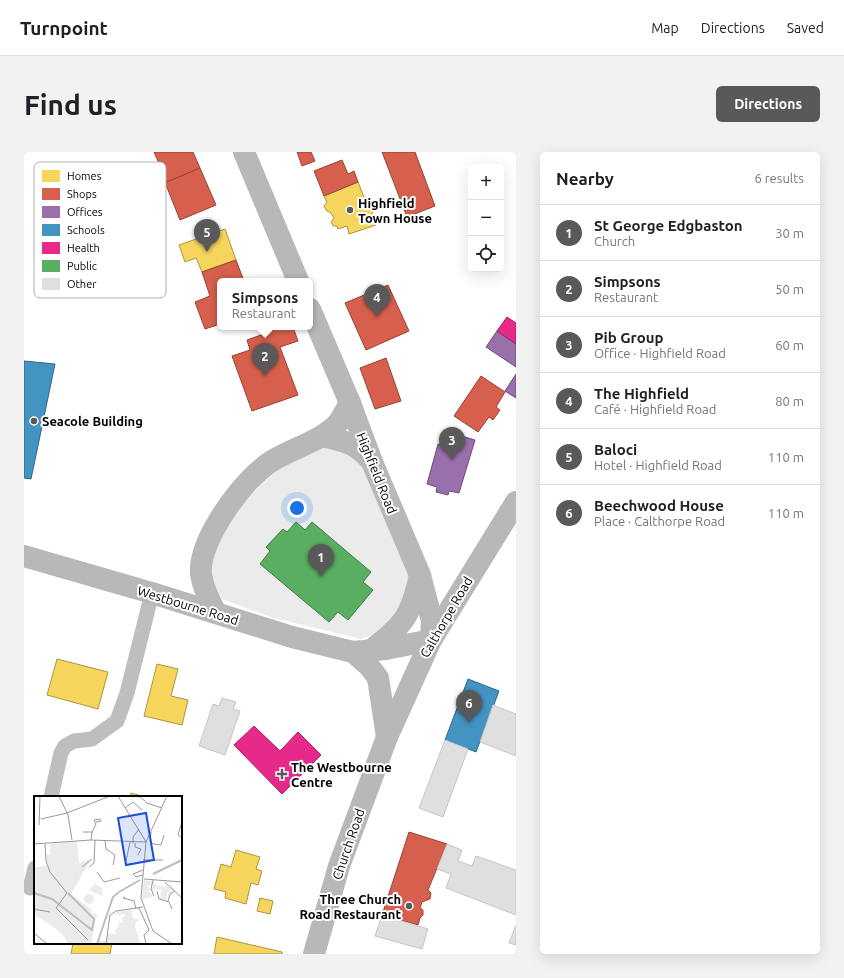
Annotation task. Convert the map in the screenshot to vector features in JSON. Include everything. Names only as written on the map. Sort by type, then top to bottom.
[{"type":"main road","points":[[244,152],[297,278]]},
{"type":"main road","name":"Highfield Road","points":[[313,316],[350,403],[372,462],[420,575],[432,621],[431,640]]},
{"type":"main road","points":[[216,613],[205,591],[201,573],[204,553],[224,512],[243,487],[270,462],[323,436],[340,421],[350,403]]},
{"type":"main road","points":[[323,436],[349,443],[361,449],[372,462]]},
{"type":"main road","name":"Calthorpe Road","points":[[387,737],[431,640],[516,502]]},
{"type":"main road","name":"Westbourne Road","points":[[24,556],[152,593],[292,637],[362,651]]},
{"type":"main road","points":[[362,651],[389,636],[408,615],[415,600],[420,575]]},
{"type":"main road","points":[[362,651],[398,647],[431,640]]},
{"type":"main road","points":[[362,651],[369,666],[378,678],[387,737]]},
{"type":"main road","name":"Church Road","points":[[314,954],[339,866],[387,737]]},
{"type":"street","points":[[51,796],[61,753],[65,746],[74,741],[92,739],[117,721],[127,693],[152,593]]},
{"type":"street","points":[[30,888],[34,872]]},
{"type":"shaded area","points":[[315,446],[358,454],[409,574],[410,593],[396,616],[379,633],[361,639],[274,618],[222,599],[213,578],[213,557],[225,530],[234,516],[267,479],[286,464]]},
{"type":"building: Homes","name":"Highfield Town House","points":[[358,182],[364,197],[371,199],[374,208],[372,213],[376,225],[349,234],[347,226],[338,229],[337,226],[333,226],[331,222],[334,218],[324,206],[327,202],[324,196]]},
{"type":"building: Homes","points":[[225,229],[236,260],[202,272],[196,258],[185,262],[179,245]]},
{"type":"building: Homes","points":[[57,659],[108,672],[98,709],[47,695]]},
{"type":"building: Homes","points":[[157,664],[178,669],[171,696],[188,700],[182,725],[144,716]]},
{"type":"building: Homes","points":[[131,793],[142,796],[130,796]]},
{"type":"building: Homes","points":[[236,850],[260,857],[256,869],[262,871],[258,885],[251,883],[246,904],[225,898],[226,892],[214,889],[221,864],[231,867]]},
{"type":"building: Homes","points":[[260,898],[273,901],[270,914],[257,911]]},
{"type":"building: Homes","points":[[217,937],[282,952],[282,954],[214,954]]},
{"type":"building: Homes","points":[[73,944],[112,944],[110,954],[71,954]]},
{"type":"building: Shops","points":[[154,152],[193,152],[200,168],[167,182],[166,162],[158,162]]},
{"type":"building: Shops","points":[[297,152],[311,152],[315,161],[302,166]]},
{"type":"building: Shops","points":[[382,152],[415,152],[435,206],[407,217]]},
{"type":"building: Shops","points":[[342,160],[348,174],[354,171],[358,182],[324,196],[314,171]]},
{"type":"building: Shops","points":[[200,168],[216,205],[180,220],[166,185],[167,182]]},
{"type":"building: Shops","points":[[236,260],[243,278],[217,278],[217,325],[205,329],[195,302],[210,296],[202,272]]},
{"type":"building: Shops","points":[[388,285],[409,331],[366,350],[345,303]]},
{"type":"building: Shops","points":[[275,330],[294,330],[298,341],[280,347],[298,395],[252,411],[232,356],[250,350],[247,340]]},
{"type":"building: Shops","points":[[386,358],[401,401],[375,409],[360,368]]},
{"type":"building: Shops","points":[[481,376],[505,392],[496,407],[500,410],[493,420],[489,417],[478,432],[454,416]]},
{"type":"building: Shops","points":[[409,832],[447,844],[428,890],[431,893],[430,899],[422,902],[420,908],[423,910],[423,915],[420,918],[418,925],[382,915]]},
{"type":"building: Offices","points":[[497,331],[516,344],[516,367],[486,347]]},
{"type":"building: Offices","points":[[516,374],[516,398],[505,391]]},
{"type":"building: Offices","points":[[448,432],[475,440],[459,493],[449,491],[448,495],[436,492],[437,487],[427,484],[438,444],[444,446]]},
{"type":"building: Schools","name":"Seacole Building","points":[[24,361],[55,364],[31,479],[24,478]]},
{"type":"building: Schools","points":[[468,679],[499,691],[476,752],[445,740]]},
{"type":"building: Health","points":[[507,317],[516,323],[516,344],[497,331]]},
{"type":"building: Health","name":"The Westbourne Centre","points":[[254,726],[280,751],[298,732],[321,755],[282,794],[234,745]]},
{"type":"building: Public","points":[[296,522],[305,530],[312,522],[371,572],[363,582],[373,590],[348,620],[338,612],[329,622],[260,564],[270,551],[266,547],[283,529],[287,532]]},
{"type":"building: Other","points":[[222,698],[236,702],[233,709],[240,711],[225,755],[199,746],[213,704],[219,706]]},
{"type":"building: Other","points":[[493,705],[516,714],[516,756],[480,742]]},
{"type":"building: Other","points":[[445,740],[468,749],[443,817],[419,808]]},
{"type":"building: Other","points":[[447,844],[462,850],[458,861],[472,866],[476,856],[516,870],[516,915],[446,888],[451,874],[437,869]]},
{"type":"building: Other","points":[[382,915],[428,929],[422,949],[375,936]]},
{"type":"building: Other","points":[[516,925],[516,945],[509,943]]},
{"type":"place","name":"Highfield Town House","points":[[350,210]]},
{"type":"place","name":"Baloci","points":[[207,252]]},
{"type":"place","name":"The Highfield","points":[[377,317]]},
{"type":"place","name":"Simpsons","points":[[265,376]]},
{"type":"place","name":"Seacole Building","points":[[34,421]]},
{"type":"place","name":"Pib Group","points":[[452,460]]},
{"type":"place","name":"St George Edgbaston","points":[[321,577]]},
{"type":"place","name":"Beechwood House","points":[[469,723]]},
{"type":"place","name":"The Westbourne Centre","points":[[282,774]]},
{"type":"place","name":"Three Church Road Restaurant","points":[[409,906]]}]
